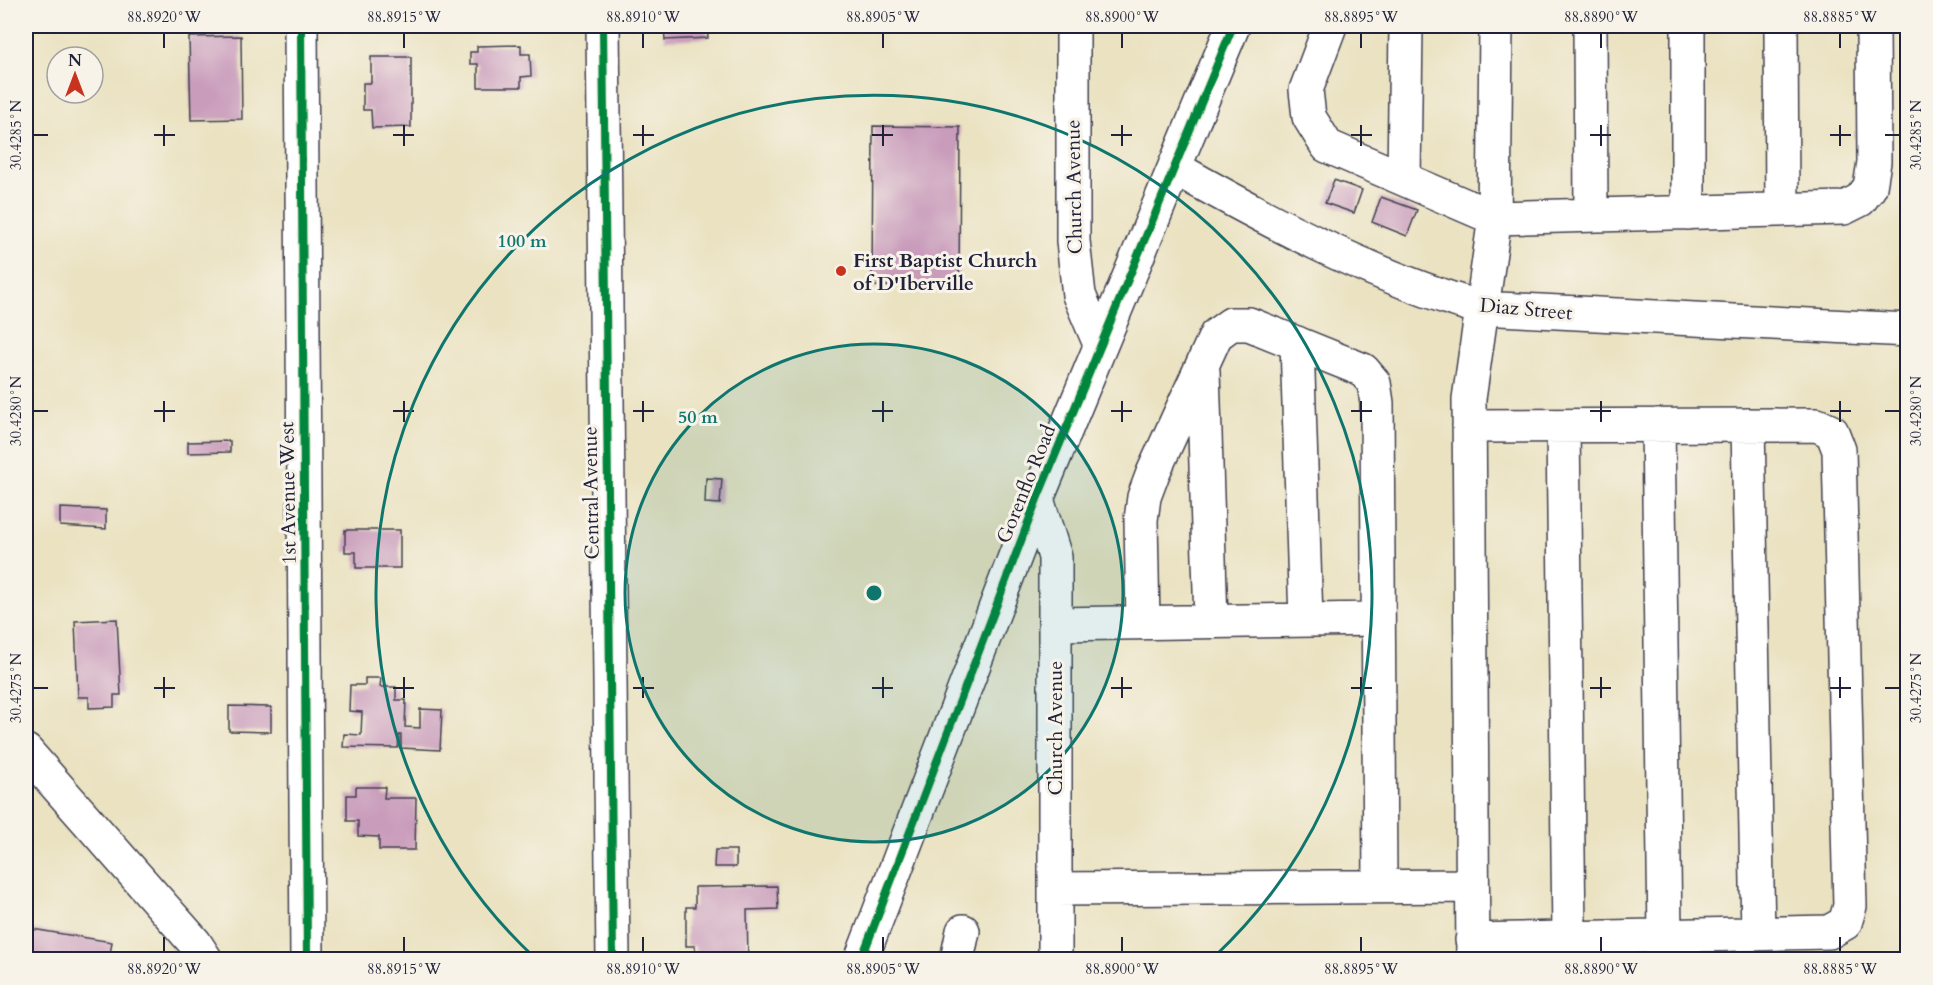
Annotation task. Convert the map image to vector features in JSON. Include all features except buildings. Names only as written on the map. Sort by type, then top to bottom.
[{"type":"street","name":"1st Avenue West","points":[[301,26],[307,960]]},
{"type":"street","name":"Central Avenue","points":[[603,26],[613,960]]},
{"type":"street","name":"Church Avenue","points":[[1073,26],[1073,241],[1079,295],[1100,344]]},
{"type":"street","name":"Gorenflo Road","points":[[861,960],[1037,499],[1233,26]]},
{"type":"street","points":[[1330,26],[1306,90],[1309,117],[1327,146],[1494,218],[1844,208],[1860,200],[1870,187],[1874,162],[1873,26]]},
{"type":"street","points":[[1404,179],[1406,26]]},
{"type":"street","points":[[1469,426],[1817,425],[1832,432],[1839,450],[1850,906],[1845,922],[1829,932],[1569,938],[1472,950],[1472,885],[1469,426],[1469,399],[1494,218],[1496,26]]},
{"type":"street","points":[[1590,26],[1591,215]]},
{"type":"street","points":[[1688,26],[1688,213]]},
{"type":"street","points":[[1781,26],[1782,210]]},
{"type":"street","name":"Diaz Street","points":[[1175,168],[1252,212],[1353,260],[1449,299],[1480,308],[1908,330]]},
{"type":"street","points":[[1143,622],[1141,520],[1143,497],[1216,335],[1231,324],[1249,324],[1363,370],[1374,383],[1377,403],[1380,885]]},
{"type":"street","points":[[1297,343],[1306,620]]},
{"type":"street","points":[[1202,364],[1210,621]]},
{"type":"street","points":[[1658,425],[1665,935]]},
{"type":"street","points":[[1748,425],[1758,934]]},
{"type":"street","points":[[1563,426],[1569,938]]},
{"type":"street","name":"Church Avenue","points":[[1037,499],[1055,557],[1055,960]]},
{"type":"street","points":[[1055,624],[1378,619]]},
{"type":"street","points":[[26,751],[198,954]]},
{"type":"street","points":[[1055,889],[1472,885]]},
{"type":"cycle path","points":[[301,26],[307,960]]},
{"type":"cycle path","points":[[603,26],[613,960]]},
{"type":"cycle path","points":[[861,960],[1037,499],[1233,26]]},
{"type":"place","name":"First Baptist Church of D'Iberville","points":[[841,271]]}]
